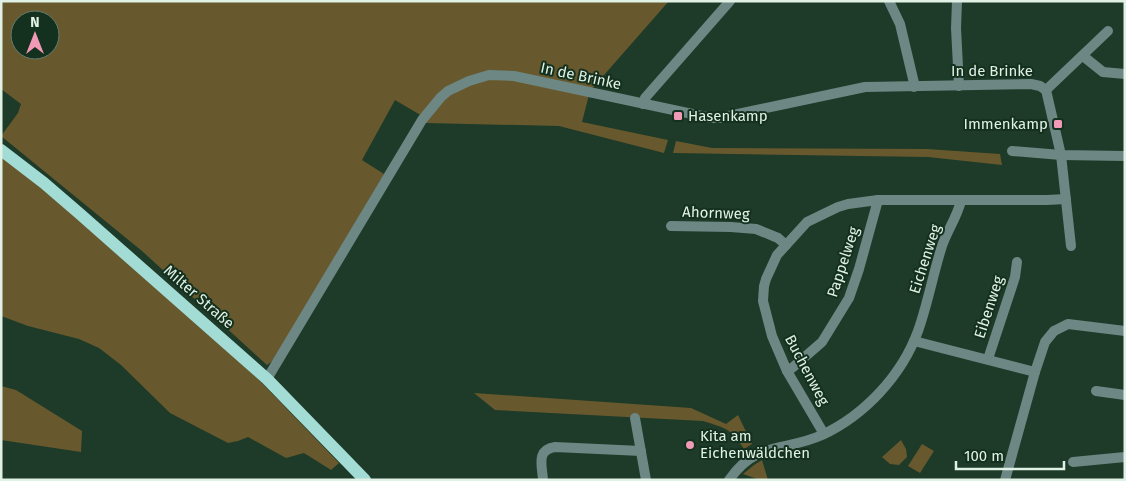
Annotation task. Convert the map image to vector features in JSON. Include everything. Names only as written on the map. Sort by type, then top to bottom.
[{"type":"main road","name":"Milter Straße","points":[[1,150],[44,183],[267,379],[365,480]]},
{"type":"street","points":[[643,104],[645,98],[730,1]]},
{"type":"street","points":[[889,1],[900,24],[914,87]]},
{"type":"street","points":[[957,1],[956,28],[959,86]]},
{"type":"street","points":[[1071,246],[1062,155],[1046,90],[1108,31]]},
{"type":"street","points":[[1083,56],[1103,72],[1125,74]]},
{"type":"street","name":"In de Brinke","points":[[267,379],[422,120],[448,91],[469,81],[489,75],[514,76],[711,118],[719,118],[865,87],[1031,84],[1046,90]]},
{"type":"street","points":[[1012,151],[1062,155],[1125,156]]},
{"type":"street","points":[[961,200],[1066,199]]},
{"type":"street","name":"Buchenweg","points":[[824,434],[787,371],[772,336],[763,301],[764,286],[777,255],[807,222],[848,204],[878,200],[961,200]]},
{"type":"street","name":"Pappelweg","points":[[787,371],[822,342],[849,298],[878,200]]},
{"type":"street","name":"Eichenweg","points":[[729,480],[747,460],[761,452],[824,434],[846,422],[880,392],[909,352],[914,341],[929,297],[942,245],[961,200]]},
{"type":"street","name":"Ahornweg","points":[[671,226],[756,229],[778,238],[786,245]]},
{"type":"street","name":"Eibenweg","points":[[988,359],[1015,277],[1017,262]]},
{"type":"street","points":[[1005,480],[1045,342],[1054,331],[1068,324],[1125,331]]},
{"type":"street","points":[[914,341],[1035,372]]},
{"type":"street","points":[[1096,391],[1125,395]]},
{"type":"street","points":[[636,418],[646,480]]},
{"type":"street","points":[[543,480],[541,457],[543,452],[549,448],[641,451]]},
{"type":"street","points":[[1073,462],[1125,457]]},
{"type":"shaded area","points":[[1,1],[669,1],[590,91],[582,122],[668,140],[664,153],[559,126],[426,123],[422,116],[395,100],[362,160],[384,174],[274,360],[267,365],[142,251],[1,136],[18,113],[21,104],[1,89]]},
{"type":"shaded area","points":[[676,141],[712,148],[927,149],[1000,154],[1002,165],[928,157],[673,153]]},
{"type":"shaded area","points":[[1,155],[96,233],[204,329],[260,381],[339,463],[331,470],[304,453],[286,458],[248,437],[228,443],[170,413],[121,365],[99,348],[79,339],[28,326],[1,316]]},
{"type":"shaded area","points":[[1,386],[16,390],[82,431],[81,452],[1,440]]},
{"type":"shaded area","points":[[474,393],[691,408],[726,424],[738,415],[752,444],[744,449],[727,430],[703,421],[495,410]]},
{"type":"shaded area","points":[[901,440],[906,449],[907,457],[899,465],[890,464],[882,457]]},
{"type":"shaded area","points":[[922,444],[934,451],[920,473],[908,466]]},
{"type":"shaded area","points":[[762,460],[768,480],[760,480],[743,474],[754,465]]},
{"type":"place","name":"Hasenkamp","points":[[678,116]]},
{"type":"place","name":"Immenkamp","points":[[1058,124]]},
{"type":"place","name":"Kita am Eichenwäldchen","points":[[690,445]]}]
